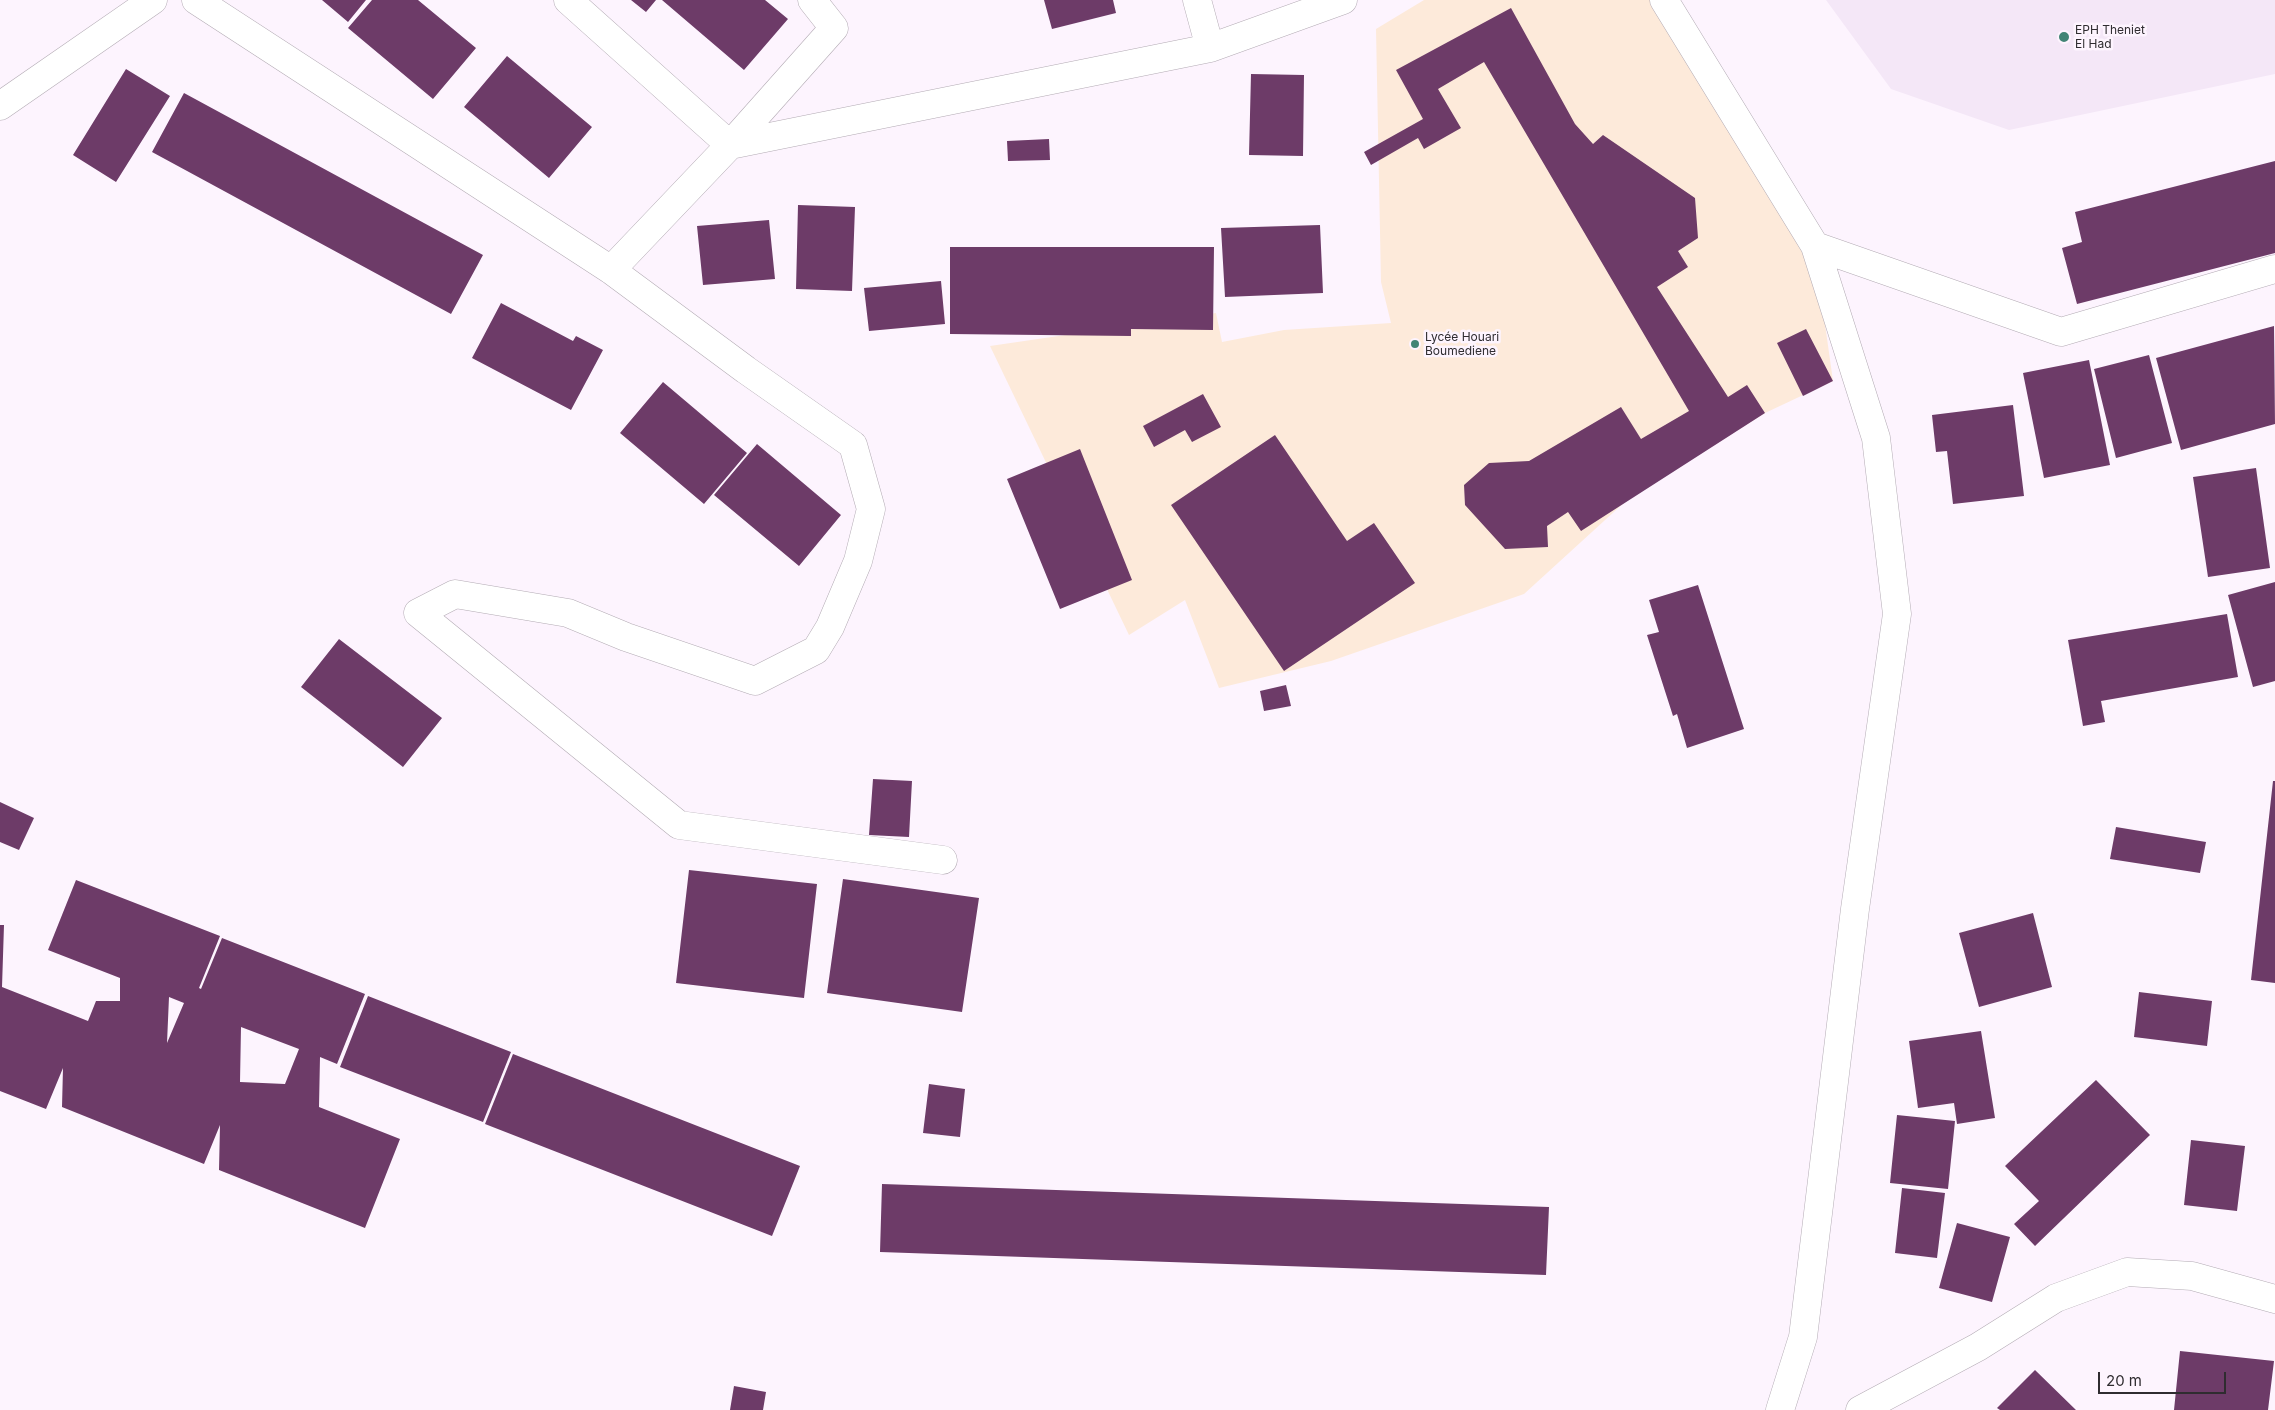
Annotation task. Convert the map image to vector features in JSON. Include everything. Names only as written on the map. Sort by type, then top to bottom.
[{"type":"street","points":[[0,106],[153,0]]},
{"type":"street","points":[[196,0],[611,270],[746,370],[853,445],[871,509],[858,561],[830,627],[816,650],[755,681],[626,637],[568,613],[455,594],[418,613],[679,825],[943,860]]},
{"type":"street","points":[[568,0],[730,145]]},
{"type":"street","points":[[611,270],[730,145],[834,28],[812,0]]},
{"type":"street","points":[[1197,0],[1210,48]]},
{"type":"street","points":[[730,145],[1210,48],[1343,0]]},
{"type":"street","points":[[1664,0],[1814,246],[1876,438],[1897,614],[1855,909],[1803,1337],[1780,1410]]},
{"type":"street","points":[[1814,246],[2061,332],[2275,269]]},
{"type":"street","points":[[1860,1410],[1978,1347],[2056,1298],[2127,1272],[2192,1276],[2275,1299]]},
{"type":"shaded area","name":"Lycée Houari Boumediene","points":[[1424,0],[1661,0],[1814,246],[1833,381],[1765,413],[1627,500],[1524,594],[1331,661],[1219,688],[1185,600],[1129,635],[990,346],[1216,313],[1222,342],[1284,330],[1391,323],[1381,282],[1376,29]]},
{"type":"shaded area","name":"EPH Theniet El Had","points":[[1826,0],[2275,0],[2275,74],[2009,130],[1891,89]]},
{"type":"building","points":[[322,0],[366,0],[348,22]]},
{"type":"building","points":[[372,0],[418,0],[476,48],[433,99],[348,28]]},
{"type":"building","points":[[631,0],[656,0],[646,12]]},
{"type":"building","points":[[662,0],[765,0],[788,19],[744,70]]},
{"type":"building","points":[[1044,0],[1113,0],[1116,13],[1052,29]]},
{"type":"building","points":[[1511,8],[1575,124],[1593,144],[1603,135],[1695,198],[1698,238],[1678,251],[1688,267],[1657,287],[1728,397],[1747,385],[1765,413],[1581,531],[1568,512],[1547,526],[1548,547],[1505,549],[1465,505],[1464,485],[1489,463],[1529,461],[1621,407],[1641,439],[1689,411],[1484,62],[1438,89],[1461,128],[1424,149],[1418,138],[1371,165],[1364,152],[1423,119],[1396,70]]},
{"type":"building","points":[[507,56],[592,127],[549,178],[464,107]]},
{"type":"building","points":[[126,69],[170,96],[116,182],[73,155]]},
{"type":"building","points":[[1251,74],[1304,75],[1303,156],[1249,155]]},
{"type":"building","points":[[184,93],[483,255],[451,314],[152,152]]},
{"type":"building","points":[[1049,139],[1050,160],[1008,161],[1007,141]]},
{"type":"building","points":[[2275,161],[2275,253],[2077,304],[2062,248],[2082,242],[2075,212]]},
{"type":"building","points":[[798,205],[855,207],[852,291],[796,289]]},
{"type":"building","points":[[769,220],[775,279],[703,285],[697,226]]},
{"type":"building","points":[[1320,225],[1323,293],[1225,297],[1221,228]]},
{"type":"building","points":[[950,247],[1214,247],[1213,330],[1131,329],[1131,336],[950,334]]},
{"type":"building","points":[[941,281],[945,324],[869,331],[864,288]]},
{"type":"building","points":[[501,303],[573,341],[576,336],[603,350],[571,410],[472,358]]},
{"type":"building","points":[[2274,326],[2275,424],[2181,450],[2156,358]]},
{"type":"building","points":[[1806,329],[1833,381],[1803,396],[1777,343]]},
{"type":"building","points":[[2149,355],[2172,443],[2116,458],[2094,369]]},
{"type":"building","points":[[2089,360],[2110,465],[2044,478],[2023,373]]},
{"type":"building","points":[[663,382],[747,453],[704,504],[620,433]]},
{"type":"building","points":[[1203,394],[1221,427],[1192,442],[1185,430],[1154,447],[1143,426]]},
{"type":"building","points":[[2013,405],[2024,496],[1953,504],[1947,451],[1936,452],[1932,415]]},
{"type":"building","points":[[1275,435],[1347,541],[1374,523],[1415,583],[1284,671],[1171,505]]},
{"type":"building","points":[[757,444],[841,515],[799,566],[714,495]]},
{"type":"building","points":[[1080,449],[1132,580],[1060,609],[1007,479]]},
{"type":"building","points":[[2256,468],[2270,568],[2208,577],[2193,477]]},
{"type":"building","points":[[2275,582],[2275,681],[2253,687],[2228,595]]},
{"type":"building","points":[[1698,585],[1744,729],[1687,748],[1677,714],[1673,716],[1647,635],[1659,632],[1649,600]]},
{"type":"building","points":[[2227,614],[2238,677],[2101,701],[2105,722],[2083,726],[2068,640]]},
{"type":"building","points":[[339,639],[442,718],[403,767],[301,687]]},
{"type":"building","points":[[1286,685],[1291,706],[1264,711],[1260,691]]},
{"type":"building","points":[[873,779],[912,781],[909,837],[869,835]]},
{"type":"building","points":[[2273,781],[2275,781],[2275,983],[2251,980]]},
{"type":"building","points":[[0,802],[34,818],[19,850],[0,842]]},
{"type":"building","points":[[2116,827],[2206,842],[2200,873],[2110,859]]},
{"type":"building","points":[[689,870],[817,884],[804,998],[676,983]]},
{"type":"building","points":[[843,879],[979,898],[962,1012],[827,993]]},
{"type":"building","points":[[76,880],[220,936],[199,988],[201,989],[222,938],[365,994],[337,1064],[320,1057],[319,1107],[400,1139],[365,1228],[219,1170],[220,1125],[204,1164],[62,1107],[63,1068],[46,1109],[0,1091],[0,925],[4,925],[2,987],[88,1021],[96,1001],[120,1001],[120,978],[48,950]],"holes":[[[169,997],[184,1003],[167,1043]],[[241,1027],[299,1049],[285,1084],[240,1082]]]},
{"type":"building","points":[[2033,913],[2052,987],[1979,1007],[1959,933]]},
{"type":"building","points":[[2139,992],[2212,1001],[2207,1046],[2134,1037]]},
{"type":"building","points":[[368,996],[511,1052],[483,1122],[340,1067]]},
{"type":"building","points":[[1981,1031],[1995,1118],[1957,1124],[1954,1103],[1918,1108],[1909,1041]]},
{"type":"building","points":[[513,1054],[800,1166],[772,1236],[485,1124]]},
{"type":"building","points":[[2096,1080],[2150,1135],[2035,1246],[2014,1224],[2039,1201],[2005,1166]]},
{"type":"building","points":[[929,1084],[965,1089],[960,1137],[923,1133]]},
{"type":"building","points":[[1897,1115],[1955,1121],[1948,1189],[1890,1183]]},
{"type":"building","points":[[2191,1140],[2245,1146],[2237,1211],[2184,1205]]},
{"type":"building","points":[[882,1184],[1549,1207],[1546,1275],[880,1252]]},
{"type":"building","points":[[1902,1188],[1945,1193],[1937,1258],[1895,1253]]},
{"type":"building","points":[[1957,1223],[2010,1237],[1992,1302],[1939,1288]]},
{"type":"building","points":[[2180,1351],[2274,1361],[2268,1410],[2174,1410]]},
{"type":"building","points":[[2035,1370],[2076,1410],[2000,1410],[1997,1408]]},
{"type":"building","points":[[734,1386],[766,1392],[763,1410],[730,1410]]},
{"type":"place","name":"EPH Theniet El Had","points":[[2064,37]]},
{"type":"place","name":"Lycée Houari Boumediene","points":[[1415,344]]}]
